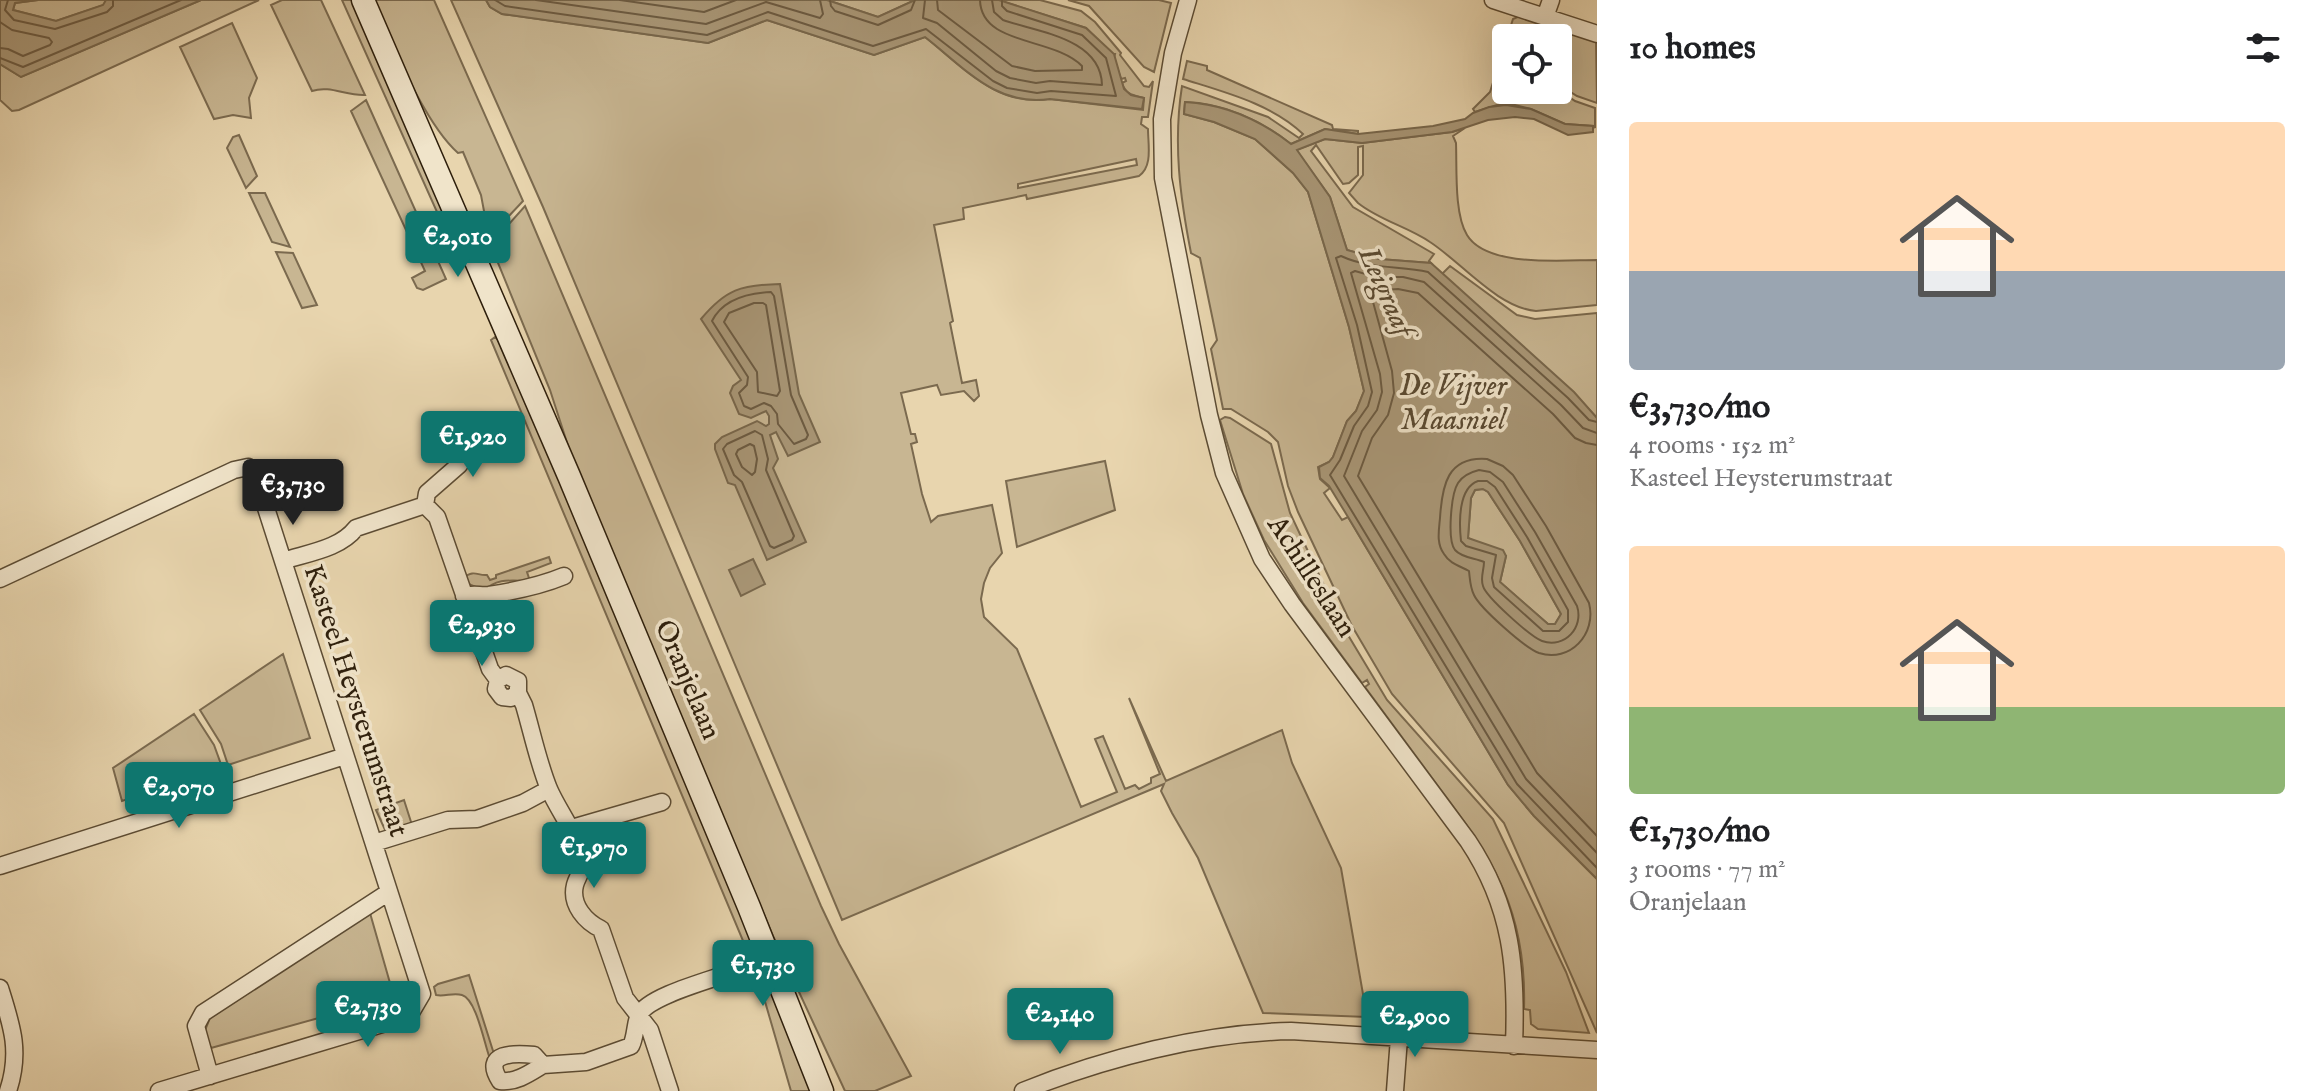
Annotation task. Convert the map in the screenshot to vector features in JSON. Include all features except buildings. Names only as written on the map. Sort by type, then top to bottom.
[{"type":"street","name":"Oranjelaan","points":[[363,0],[569,476],[749,907],[822,1091]]},
{"type":"street","name":"Achilleslaan","points":[[1188,0],[1168,79],[1162,119],[1163,178],[1206,400],[1224,473],[1262,559],[1468,841],[1491,881],[1504,915],[1512,950],[1516,988],[1514,1046]]},
{"type":"street","points":[[1493,0],[1597,34]]},
{"type":"street","points":[[1545,17],[1551,0]]},
{"type":"street","points":[[425,505],[427,493],[459,465],[467,453],[502,442]]},
{"type":"street","name":"Kasteel Heysterumstraat","points":[[0,579],[234,470],[248,467],[257,480],[422,994],[412,1011],[389,1022],[159,1091]]},
{"type":"street","points":[[283,561],[336,544],[348,538],[356,528],[425,505]]},
{"type":"street","points":[[425,505],[437,517],[490,669],[498,680],[506,675],[515,678],[519,686],[518,693],[549,789],[572,828],[582,868],[573,893],[581,913],[588,922],[601,929],[625,998],[650,1030],[670,1091]]},
{"type":"street","points":[[464,596],[475,592],[486,596],[539,586],[564,576]]},
{"type":"street","points":[[0,866],[345,756]]},
{"type":"street","points":[[374,843],[448,820],[477,819],[523,803],[549,789]]},
{"type":"street","points":[[572,828],[662,802]]},
{"type":"street","points":[[210,1076],[196,1026],[203,1013],[389,892]]},
{"type":"street","name":"Oranjelaan","points":[[749,907],[836,1091]]},
{"type":"street","points":[[631,1046],[639,1015],[652,1002],[732,972]]},
{"type":"street","points":[[0,988],[16,1048],[15,1069],[8,1091]]},
{"type":"street","points":[[1023,1091],[1055,1078],[1178,1045],[1259,1032],[1597,1050]]},
{"type":"street","points":[[1395,1091],[1399,1038]]},
{"type":"street","points":[[543,1065],[586,1062],[631,1046],[658,1053]]},
{"type":"street","points":[[1050,1091],[1111,1063]]},
{"type":"shaded area","points":[[106,0],[104,5],[56,21],[13,10],[15,3]]},
{"type":"shaded area","points":[[201,0],[259,0],[19,110],[12,111],[0,100],[0,64],[21,77]]},
{"type":"shaded area","points":[[282,0],[321,0],[365,95],[325,89],[312,91],[271,5]]},
{"type":"shaded area","points":[[342,0],[353,0],[460,237],[450,241]]},
{"type":"shaded area","points":[[372,0],[434,0],[523,201],[507,218],[487,227],[481,195],[463,152],[458,153],[445,140],[421,103]]},
{"type":"shaded area","points":[[451,0],[486,0],[490,7],[502,14],[708,43],[767,20],[874,55],[925,37],[982,83],[1014,97],[1143,110],[1144,98],[1130,94],[1122,83],[1126,81],[1125,78],[1121,79],[1115,54],[1086,28],[998,0],[1040,0],[1081,11],[1095,22],[1144,86],[1149,87],[1153,81],[1148,117],[1142,117],[1141,124],[1148,129],[1146,167],[1139,176],[1027,199],[1026,195],[963,208],[964,219],[934,225],[962,383],[976,380],[979,396],[974,401],[964,391],[941,395],[937,385],[901,393],[911,434],[915,434],[917,442],[911,444],[922,494],[931,522],[938,516],[992,505],[1002,553],[990,568],[984,583],[981,599],[984,617],[1017,649],[1081,807],[1117,792],[1095,739],[1103,736],[1125,789],[1135,785],[1139,789],[1160,774],[1129,698],[1166,781],[1282,730],[1292,763],[1341,868],[1367,1017],[1263,1013],[1198,858],[1161,791],[1164,784],[842,920],[543,207]],"holes":[[[1136,159],[1137,165],[1018,188],[1018,184]]]},
{"type":"shaded area","points":[[827,0],[915,0],[878,17]]},
{"type":"shaded area","points":[[1068,0],[1159,0],[1171,3],[1154,72],[1144,67],[1089,6]]},
{"type":"shaded area","points":[[1520,16],[1544,24],[1511,24],[1513,19]]},
{"type":"shaded area","points":[[232,23],[257,78],[249,98],[251,118],[233,115],[214,119],[180,47]]},
{"type":"shaded area","points":[[1572,33],[1596,41],[1597,103],[1572,93]]},
{"type":"shaded area","points":[[1187,61],[1207,66],[1207,70],[1332,125],[1333,129],[1358,131],[1358,134],[1325,129],[1291,144],[1241,114],[1185,102],[1184,114],[1214,122],[1255,139],[1293,173],[1308,192],[1349,327],[1364,391],[1356,411],[1347,421],[1333,457],[1318,467],[1320,479],[1330,488],[1324,493],[1342,520],[1348,517],[1508,785],[1534,816],[1597,879],[1597,1033],[1504,823],[1392,694],[1352,626],[1298,512],[1288,486],[1278,442],[1268,432],[1231,409],[1223,409],[1211,349],[1217,340],[1200,258],[1191,253],[1181,191],[1178,128],[1182,86],[1268,117],[1299,138],[1303,134],[1262,107],[1183,79]]},
{"type":"shaded area","points":[[1492,86],[1492,104],[1572,104],[1572,99],[1595,108],[1595,128],[1565,124],[1515,105],[1497,105],[1475,112],[1473,109],[1490,92]]},
{"type":"shaded area","points":[[366,100],[446,279],[423,290],[417,288],[412,278],[425,271],[351,111]]},
{"type":"shaded area","points":[[1465,128],[1453,136],[1456,143],[1458,203],[1467,235],[1477,246],[1508,257],[1547,261],[1597,260],[1597,305],[1536,311],[1508,302],[1430,242],[1358,203],[1349,193],[1363,175],[1363,146],[1358,147],[1358,175],[1343,184],[1316,145],[1311,151],[1353,207],[1434,254],[1429,261],[1431,263],[1379,259],[1347,250],[1330,197],[1296,150],[1325,139],[1362,143]]},
{"type":"shaded area","points":[[239,135],[257,176],[246,188],[227,148],[233,137]]},
{"type":"shaded area","points":[[249,193],[265,193],[290,247],[272,242]]},
{"type":"shaded area","points":[[525,206],[821,906],[911,1076],[875,1091],[845,1091],[773,936],[574,464],[550,390],[487,236],[487,233],[510,223]]},
{"type":"shaded area","points":[[276,252],[293,253],[317,305],[302,308]]},
{"type":"shaded area","points":[[1450,266],[1517,315],[1535,319],[1597,313],[1597,418],[1573,392],[1442,274]]},
{"type":"shaded area","points":[[495,337],[507,348],[816,1091],[791,1091],[757,974],[491,340]]},
{"type":"shaded area","points":[[1225,417],[1271,444],[1290,513],[1345,630],[1387,700],[1493,819],[1566,972],[1589,1033],[1538,1029],[1531,1024],[1530,1010],[1524,1009],[1520,944],[1513,915],[1491,864],[1458,813],[1365,687],[1369,684],[1367,680],[1362,683],[1303,603],[1264,540],[1243,494],[1220,420]]},
{"type":"shaded area","points":[[1105,461],[1115,510],[1017,547],[1006,481]]},
{"type":"shaded area","points":[[1483,489],[1520,541],[1561,614],[1555,624],[1548,624],[1500,582],[1506,556],[1468,538],[1471,498],[1475,490]]},
{"type":"shaded area","points":[[549,557],[551,563],[527,572],[530,581],[500,582],[485,591],[464,582],[463,578],[470,574],[487,575],[490,580],[496,575]]},
{"type":"shaded area","points":[[283,654],[310,738],[228,765],[221,744],[200,710]]},
{"type":"shaded area","points":[[194,714],[214,745],[222,767],[122,801],[113,768]]},
{"type":"shaded area","points":[[404,800],[412,825],[386,832],[376,810]]},
{"type":"shaded area","points":[[370,913],[394,997],[211,1048],[204,1033],[210,1018]]},
{"type":"shaded area","points":[[469,975],[494,1054],[492,1057],[467,998],[459,994],[436,995],[434,987],[438,984]]},
{"type":"water","points":[[0,0],[38,0],[15,3],[13,10],[56,21],[103,5],[106,0],[201,0],[21,77],[0,64]]},
{"type":"water","points":[[486,0],[827,0],[878,17],[915,0],[999,0],[1086,28],[1114,54],[1124,89],[1131,95],[1144,98],[1142,109],[1013,97],[982,83],[925,37],[874,55],[767,20],[708,43],[502,14],[490,7]]},
{"type":"water","name":"De Vijver Maasniel","points":[[1185,102],[1214,106],[1254,121],[1291,144],[1325,129],[1358,134],[1433,126],[1465,119],[1489,107],[1506,105],[1531,109],[1565,124],[1593,126],[1593,132],[1568,135],[1534,119],[1515,117],[1488,120],[1452,132],[1362,143],[1325,139],[1297,150],[1330,197],[1347,250],[1379,259],[1431,263],[1574,392],[1597,418],[1597,879],[1534,816],[1508,785],[1348,517],[1329,486],[1320,478],[1319,467],[1333,457],[1347,421],[1356,411],[1364,391],[1349,327],[1308,192],[1293,173],[1255,139],[1214,122],[1184,114]],"holes":[[[1475,490],[1488,492],[1561,614],[1555,624],[1548,624],[1500,582],[1506,556],[1503,550],[1468,538],[1471,498]]]},
{"type":"water","points":[[780,284],[799,394],[820,442],[788,456],[776,432],[770,435],[778,459],[773,468],[806,542],[767,560],[735,485],[728,483],[715,444],[722,437],[757,421],[766,426],[769,416],[766,411],[751,418],[739,414],[730,393],[741,380],[701,319],[718,301],[735,291]]},
{"type":"water","points":[[753,559],[765,584],[741,596],[729,570]]},
{"type":"water label","name":"Leigraaf","points":[[1385,292]]}]
